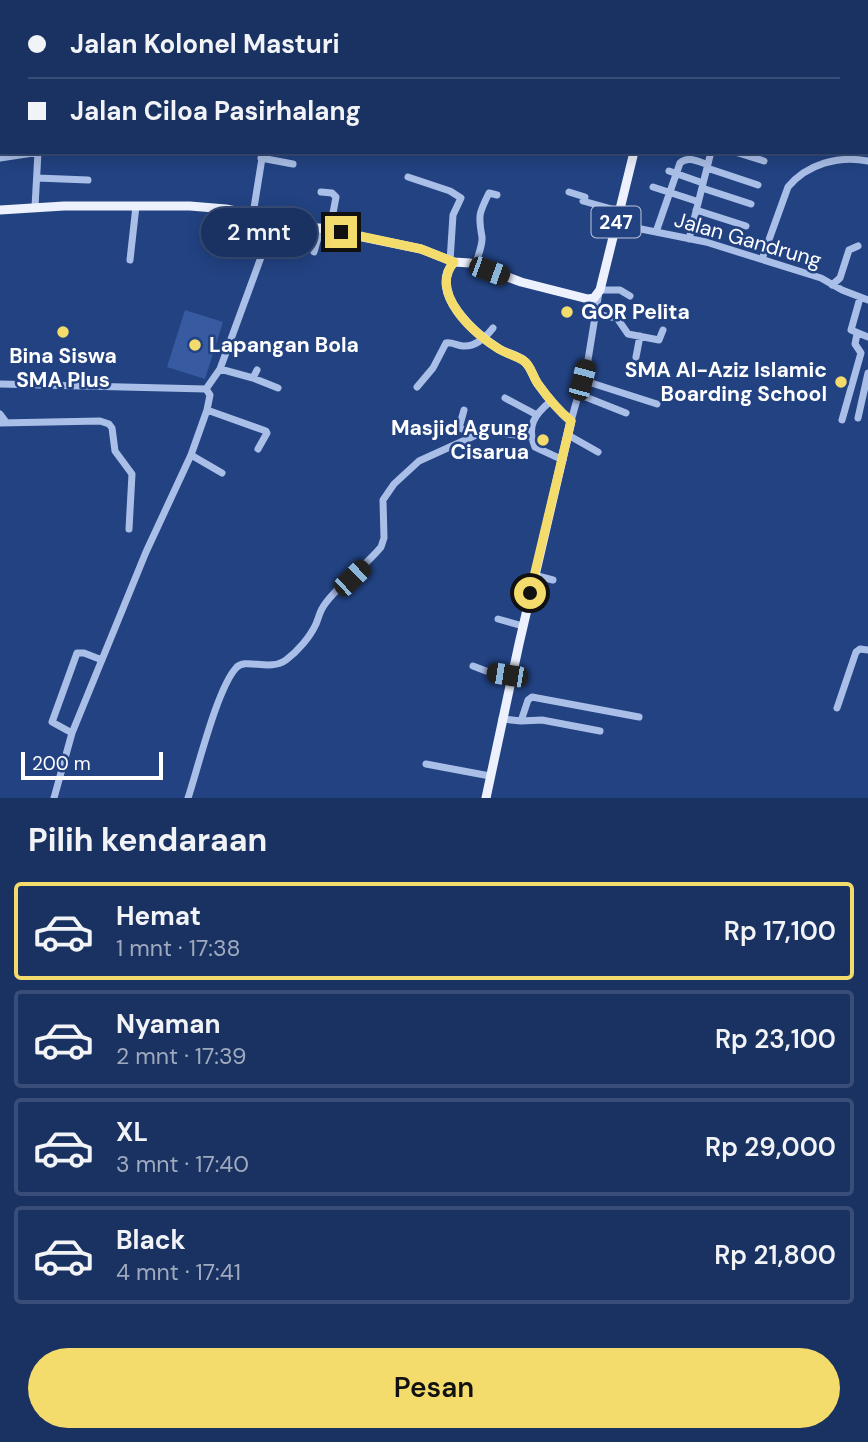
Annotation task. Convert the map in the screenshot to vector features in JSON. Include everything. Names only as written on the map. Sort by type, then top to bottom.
[{"type":"main road","name":"247","points":[[600,290],[633,154]]},
{"type":"main road","points":[[0,210],[36,207],[212,207],[421,249],[452,261],[475,265],[521,282],[578,297],[594,298],[600,290]]},
{"type":"main road","points":[[452,261],[448,274],[450,298],[461,317],[504,352],[524,361],[551,401],[571,421],[534,575],[486,798]]},
{"type":"street","points":[[0,159],[27,154]]},
{"type":"street","points":[[36,207],[38,154]]},
{"type":"street","points":[[689,239],[710,154]]},
{"type":"street","points":[[741,154],[764,161]]},
{"type":"street","points":[[253,214],[262,155],[293,164]]},
{"type":"street","points":[[656,232],[670,192],[673,173],[685,159],[758,185]]},
{"type":"street","points":[[762,259],[788,187],[793,182],[816,165],[846,160],[868,161]]},
{"type":"street","points":[[673,173],[751,204]]},
{"type":"street","points":[[408,177],[450,191],[461,198],[453,215],[452,261]]},
{"type":"street","points":[[37,178],[88,180]]},
{"type":"street","points":[[653,187],[746,226]]},
{"type":"street","points":[[314,251],[336,197],[332,193],[321,192]]},
{"type":"street","points":[[475,265],[482,239],[479,229],[480,213],[489,192],[497,195]]},
{"type":"street","points":[[569,192],[585,197],[583,201],[619,211]]},
{"type":"street","points":[[130,260],[136,206]]},
{"type":"street","points":[[206,389],[220,369],[275,219]]},
{"type":"street","name":"Jalan Gandrung","points":[[616,224],[689,239],[762,259],[821,278],[864,299]]},
{"type":"street","points":[[832,285],[842,275],[849,250],[858,246]]},
{"type":"street","points":[[571,421],[600,290],[620,290],[630,296]]},
{"type":"street","points":[[864,299],[851,330],[868,337]]},
{"type":"street","points":[[596,314],[617,318],[626,333],[659,340],[663,330]]},
{"type":"street","points":[[417,387],[433,368],[446,343],[470,346],[493,328]]},
{"type":"street","points":[[842,420],[861,356],[861,351],[855,344],[857,334]]},
{"type":"street","points":[[636,357],[640,336]]},
{"type":"street","points":[[220,369],[255,374],[278,388]]},
{"type":"street","points":[[858,418],[868,373]]},
{"type":"street","points":[[582,380],[657,404]]},
{"type":"street","points":[[0,384],[206,389]]},
{"type":"street","points":[[54,798],[72,733],[150,541],[191,455],[210,397],[206,389]]},
{"type":"street","points":[[578,394],[626,413]]},
{"type":"street","points":[[505,398],[535,414]]},
{"type":"street","points":[[551,401],[535,414],[532,437],[535,447],[563,460]]},
{"type":"street","points":[[207,410],[266,431],[258,449]]},
{"type":"street","points":[[464,410],[459,428],[477,434]]},
{"type":"street","points":[[0,414],[3,423],[100,421],[109,424],[115,450],[132,474],[129,529]]},
{"type":"street","points":[[188,798],[218,704],[237,666],[278,666],[311,634],[325,603],[381,547],[384,538],[383,500],[394,484],[419,461],[477,434],[489,430],[532,437]]},
{"type":"street","points":[[568,435],[598,452]]},
{"type":"street","points":[[191,455],[222,473]]},
{"type":"street","points":[[534,575],[553,580]]},
{"type":"street","points":[[498,619],[523,626]]},
{"type":"street","points":[[837,708],[856,652],[860,649],[868,650]]},
{"type":"street","points":[[72,733],[52,722],[76,655],[85,653],[102,660]]},
{"type":"street","points":[[473,666],[512,676]]},
{"type":"street","points":[[521,721],[532,696],[639,717]]},
{"type":"street","points":[[502,719],[537,720],[600,731]]},
{"type":"street","points":[[426,764],[490,776]]},
{"type":"shaded area","name":"Lapangan Bola","points":[[185,310],[223,322],[205,379],[167,367]]},
{"type":"place","name":"GOR Pelita","points":[[567,312]]},
{"type":"place","name":"Bina Siswa SMA Plus","points":[[63,332]]},
{"type":"place","name":"Lapangan Bola","points":[[195,345]]},
{"type":"place","name":"SMA Al-Aziz Islamic Boarding School","points":[[841,382]]},
{"type":"place","name":"Masjid Agung Cisarua","points":[[543,440]]},
{"type":"route","points":[[341,232],[421,249],[454,262],[447,281],[455,310],[483,338],[524,361],[558,411],[571,421],[530,593]]}]
